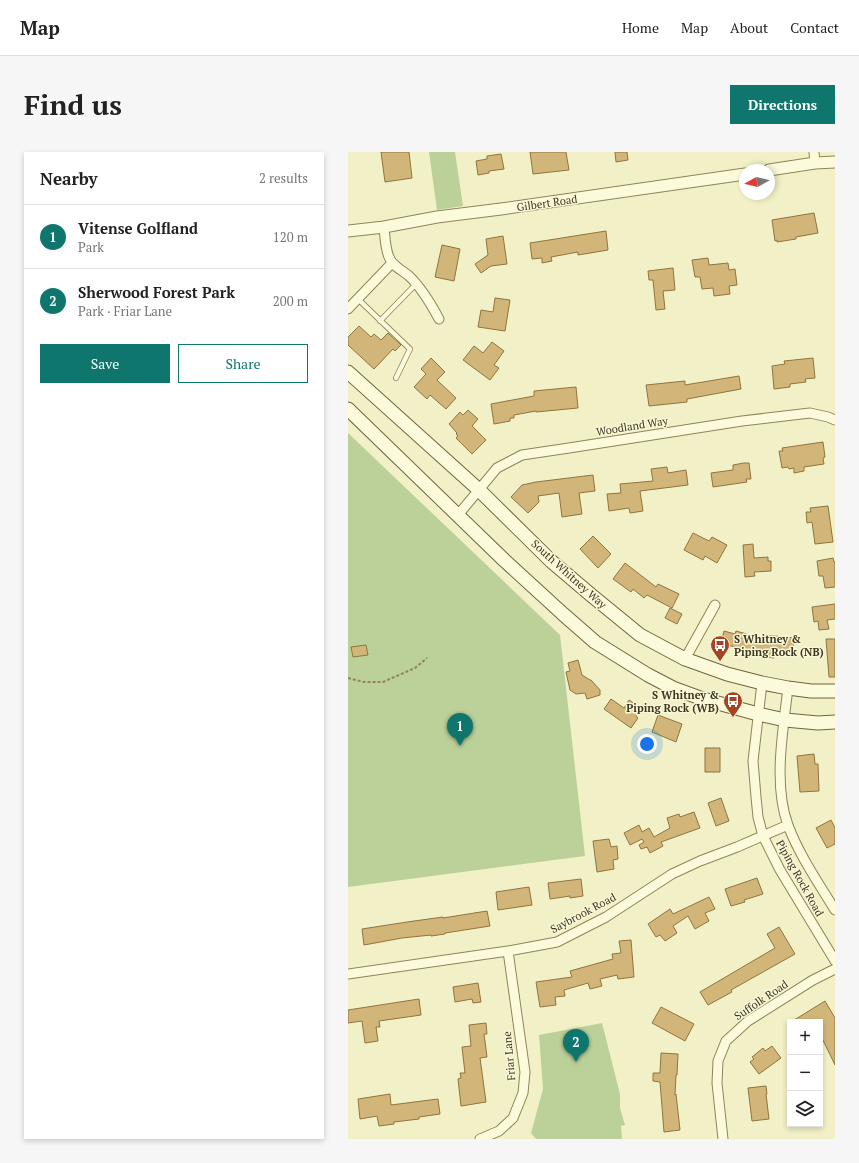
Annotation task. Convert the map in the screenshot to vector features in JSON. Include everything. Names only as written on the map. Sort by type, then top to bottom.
[{"type":"main road","name":"South Whitney Way","points":[[348,372],[478,489],[551,561],[591,596],[640,635],[685,659],[727,674],[788,688],[835,691]]},
{"type":"main road","points":[[348,409],[504,560],[595,642],[648,676],[673,688],[703,699],[785,720],[818,723],[835,722]]},
{"type":"street","points":[[775,168],[814,158],[835,162]]},
{"type":"street","name":"Gilbert Road","points":[[348,231],[384,227],[437,217],[739,175]]},
{"type":"street","points":[[384,227],[388,257],[392,263],[409,276],[416,284],[430,302],[439,319]]},
{"type":"street","points":[[348,309],[392,263]]},
{"type":"street","name":"Woodland Way","points":[[458,515],[478,489],[497,468],[522,455],[795,414],[810,413],[835,420]]},
{"type":"street","points":[[685,659],[715,605]]},
{"type":"street","name":"Piping Rock Road","points":[[762,683],[753,761],[758,817],[763,836],[780,870],[835,961]]},
{"type":"street","name":"Piping Rock Road","points":[[788,688],[780,769],[781,799],[788,825],[800,850],[835,910]]},
{"type":"street","name":"Saybrook Road","points":[[348,974],[508,951],[557,942],[606,917],[672,874],[788,825]]},
{"type":"street","name":"Friar Lane","points":[[480,1139],[499,1131],[513,1118],[523,1093],[525,1072],[508,951]]},
{"type":"street","name":"Suffolk Road","points":[[723,1139],[717,1084],[718,1061],[726,1041],[748,1021],[813,980],[835,969]]},
{"type":"lane","points":[[380,321],[416,284]]},
{"type":"lane","points":[[358,299],[410,349],[396,378]]},
{"type":"path","points":[[348,678],[364,682],[383,682],[415,668],[427,658]]},
{"type":"green space","points":[[429,152],[455,152],[463,206],[437,210]]},
{"type":"green space","points":[[348,433],[560,635],[585,856],[348,887]]},
{"type":"green space","points":[[602,1023],[620,1094],[620,1108],[625,1125],[621,1126],[622,1139],[536,1139],[531,1133],[543,1089],[539,1035]]},
{"type":"building","points":[[381,152],[409,152],[412,178],[385,182]]},
{"type":"building","points":[[530,152],[566,152],[569,170],[533,174]]},
{"type":"building","points":[[615,152],[627,152],[628,160],[616,162]]},
{"type":"building","points":[[501,154],[504,169],[489,171],[489,173],[478,175],[476,161],[487,159],[487,156]]},
{"type":"building","points":[[814,213],[818,233],[796,237],[796,239],[775,241],[772,220]]},
{"type":"building","points":[[606,231],[608,250],[578,255],[578,252],[551,257],[552,261],[542,263],[542,258],[532,259],[530,243]]},
{"type":"building","points":[[503,236],[507,264],[491,266],[481,273],[475,264],[488,255],[486,239]]},
{"type":"building","points":[[442,245],[460,249],[454,281],[435,277]]},
{"type":"building","points":[[708,258],[709,265],[728,263],[729,270],[735,269],[737,285],[729,286],[730,294],[714,296],[713,288],[702,289],[700,277],[695,277],[692,260]]},
{"type":"building","points":[[673,268],[675,290],[663,291],[665,309],[656,310],[653,280],[649,280],[648,271]]},
{"type":"building","points":[[495,298],[510,300],[505,331],[478,327],[481,310],[493,312]]},
{"type":"building","points":[[359,326],[371,337],[374,334],[381,340],[388,333],[401,345],[395,351],[393,349],[374,369],[348,345],[348,337]]},
{"type":"building","points":[[492,342],[504,351],[494,365],[499,368],[490,380],[463,360],[474,346],[483,353]]},
{"type":"building","points":[[431,358],[445,372],[437,380],[456,398],[446,409],[430,395],[427,399],[414,387],[426,374],[421,369]]},
{"type":"building","points":[[813,358],[815,378],[805,379],[806,382],[790,384],[790,387],[774,389],[772,366],[785,364],[784,361]]},
{"type":"building","points":[[739,376],[741,389],[687,399],[687,402],[649,406],[646,385],[685,381],[685,385]]},
{"type":"building","points":[[576,387],[578,408],[536,411],[514,415],[514,418],[510,418],[510,421],[494,424],[491,404],[534,396],[534,391]]},
{"type":"building","points":[[468,410],[478,419],[472,426],[486,440],[472,454],[456,438],[458,436],[456,434],[457,433],[449,424],[460,412],[463,415]]},
{"type":"building","points":[[823,442],[825,457],[823,458],[824,464],[804,467],[804,471],[794,473],[794,468],[782,468],[779,451],[783,451],[782,448]]},
{"type":"building","points":[[749,463],[751,479],[746,479],[747,482],[713,487],[711,473],[733,470],[733,465]]},
{"type":"building","points":[[667,467],[668,473],[686,470],[688,485],[640,491],[643,511],[630,513],[629,508],[609,511],[607,494],[621,493],[620,484],[653,481],[651,469]]},
{"type":"building","points":[[593,475],[595,491],[579,493],[582,514],[562,517],[559,493],[538,496],[539,502],[528,513],[511,497],[522,485]]},
{"type":"building","points":[[828,506],[833,542],[815,544],[812,522],[807,523],[806,512],[811,512],[810,508]]},
{"type":"building","points":[[693,533],[709,541],[712,537],[727,545],[717,563],[705,556],[703,560],[684,550]]},
{"type":"building","points":[[593,536],[611,554],[598,568],[580,549]]},
{"type":"building","points":[[753,544],[754,558],[768,557],[768,561],[771,561],[771,571],[754,572],[755,576],[745,577],[743,545]]},
{"type":"building","points":[[833,558],[835,562],[835,587],[825,588],[823,576],[819,576],[817,561]]},
{"type":"building","points":[[625,563],[656,587],[658,584],[679,594],[672,608],[647,595],[644,598],[633,589],[631,592],[613,579]]},
{"type":"building","points":[[835,604],[835,619],[827,620],[829,629],[819,630],[818,621],[814,622],[812,607]]},
{"type":"building","points":[[670,608],[682,614],[677,624],[665,618]]},
{"type":"building","points":[[724,631],[735,634],[736,631],[765,639],[765,635],[794,638],[793,654],[774,653],[774,658],[759,656],[759,654],[721,643]]},
{"type":"building","points":[[826,639],[835,639],[835,677],[829,677]]},
{"type":"building","points":[[366,645],[368,655],[353,657],[351,647]]},
{"type":"building","points":[[578,660],[582,675],[591,680],[600,690],[600,695],[587,699],[585,693],[576,694],[570,690],[566,672],[570,671],[568,663]]},
{"type":"building","points":[[611,699],[624,708],[629,700],[641,708],[636,716],[638,718],[631,728],[604,709]]},
{"type":"building","points":[[658,715],[682,724],[676,742],[652,732]]},
{"type":"building","points":[[705,748],[720,748],[720,772],[705,772]]},
{"type":"building","points":[[814,754],[815,764],[818,764],[819,791],[800,792],[797,756]]},
{"type":"building","points":[[721,798],[729,821],[716,826],[708,803]]},
{"type":"building","points":[[694,812],[700,828],[661,842],[663,846],[650,853],[647,847],[641,849],[639,845],[644,842],[642,839],[630,845],[624,833],[639,825],[642,832],[649,828],[654,837],[670,828],[667,818],[679,814],[680,817]]},
{"type":"building","points":[[831,820],[835,828],[835,844],[827,848],[816,828]]},
{"type":"building","points":[[609,839],[611,847],[617,846],[618,859],[613,860],[614,869],[597,872],[593,841]]},
{"type":"building","points":[[757,878],[763,894],[731,906],[725,889]]},
{"type":"building","points":[[581,879],[583,896],[550,899],[548,883]]},
{"type":"building","points":[[529,887],[532,905],[498,910],[496,892]]},
{"type":"building","points":[[709,897],[715,909],[705,913],[709,921],[695,929],[688,916],[673,926],[677,933],[665,941],[660,935],[656,937],[648,924],[670,909],[673,914]]},
{"type":"building","points":[[487,911],[490,926],[431,936],[402,938],[364,945],[362,929]]},
{"type":"building","points":[[779,927],[795,954],[731,990],[732,992],[708,1005],[700,992],[775,948],[767,934]]},
{"type":"building","points":[[631,940],[634,977],[618,979],[617,975],[600,979],[602,986],[590,989],[588,983],[564,990],[565,996],[555,997],[556,1005],[540,1007],[536,982],[572,977],[570,971],[613,959],[612,954],[621,953],[619,941]]},
{"type":"building","points":[[478,983],[481,1002],[473,1003],[472,999],[455,1002],[453,987]]},
{"type":"building","points":[[419,999],[421,1015],[379,1021],[380,1027],[376,1027],[378,1041],[365,1043],[362,1021],[348,1023],[348,1010]]},
{"type":"building","points":[[825,1001],[835,1018],[835,1065],[823,1040],[823,1019],[796,1019]]},
{"type":"building","points":[[661,1007],[694,1024],[685,1041],[652,1023]]},
{"type":"building","points":[[486,1023],[487,1034],[484,1034],[487,1057],[480,1058],[486,1102],[461,1106],[458,1079],[461,1078],[460,1073],[465,1073],[462,1047],[471,1046],[469,1025]]},
{"type":"building","points":[[772,1046],[781,1058],[759,1074],[750,1062],[754,1059],[752,1057],[763,1048],[765,1051]]},
{"type":"building","points":[[661,1053],[678,1054],[675,1095],[676,1094],[680,1130],[664,1132],[660,1082],[653,1081],[653,1073],[660,1073]]},
{"type":"building","points":[[766,1086],[769,1119],[752,1121],[748,1088]]},
{"type":"building","points":[[390,1094],[391,1105],[438,1099],[440,1114],[379,1126],[377,1116],[360,1119],[358,1099]]},
{"type":"place","name":"S Whitney & Piping Rock (NB)","points":[[720,662]]},
{"type":"place","name":"S Whitney & Piping Rock (WB)","points":[[733,718]]},
{"type":"place","name":"Vitense Golfland","points":[[460,746]]},
{"type":"place","name":"Sherwood Forest Park","points":[[576,1062]]}]
